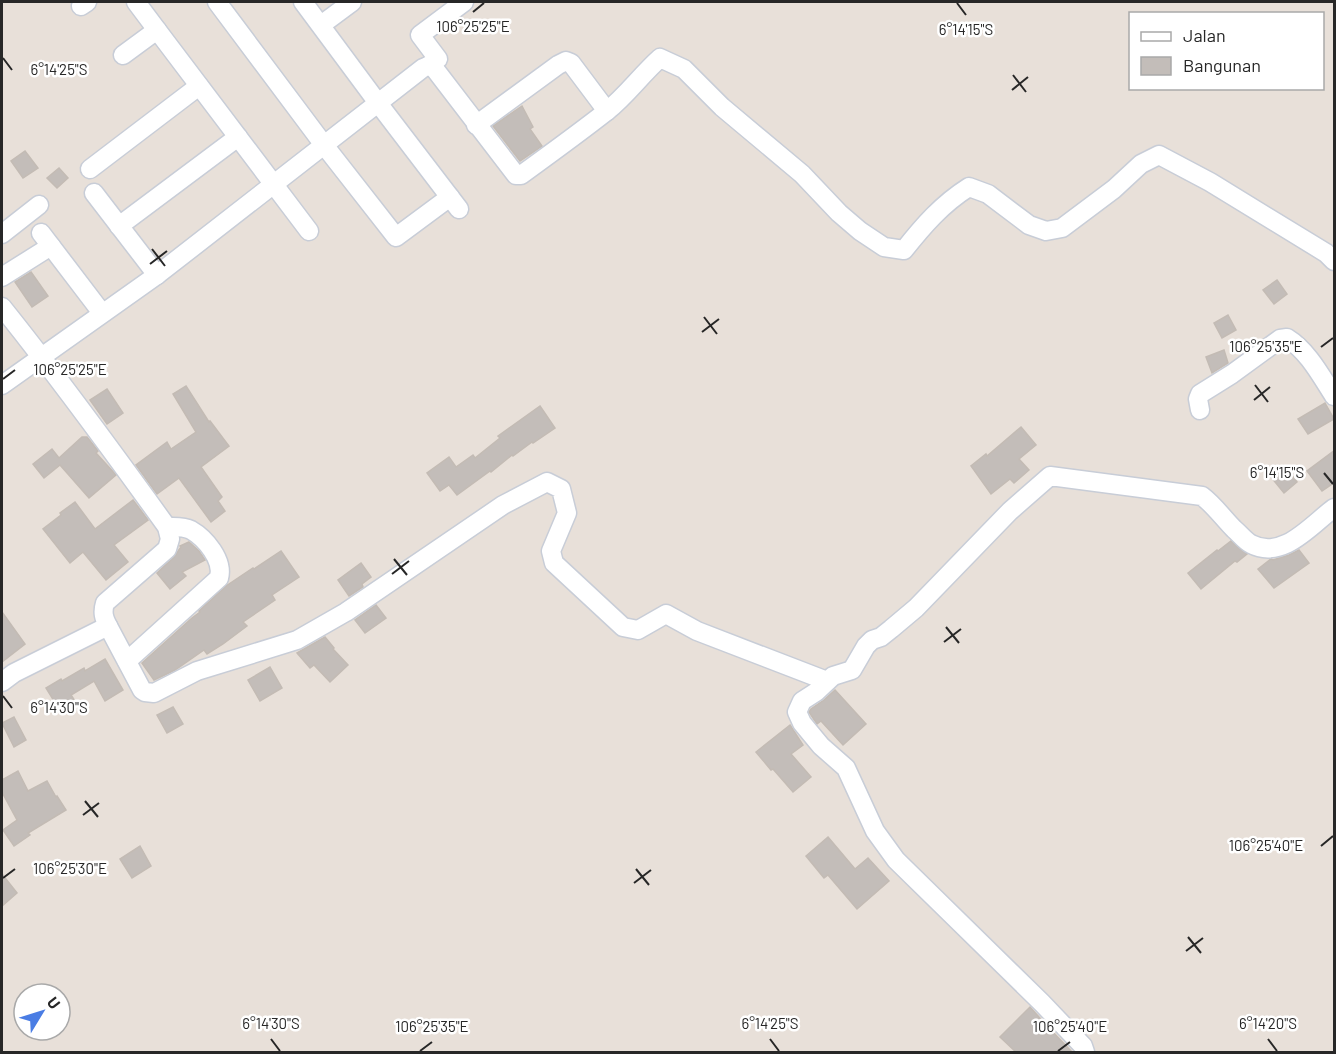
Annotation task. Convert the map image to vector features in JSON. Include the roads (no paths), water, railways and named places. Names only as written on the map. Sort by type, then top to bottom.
[{"type":"street","points":[[136,2],[309,231]]},
{"type":"street","points":[[217,2],[396,237],[455,203],[303,2]]},
{"type":"street","points":[[321,25],[352,2]]},
{"type":"street","points":[[2,386],[157,275],[423,68],[438,59],[420,35],[464,2]]},
{"type":"street","points":[[123,55],[157,30]]},
{"type":"street","points":[[428,66],[434,68],[516,175],[521,175],[607,111],[660,58],[684,69],[722,107],[801,174],[839,213],[884,247],[903,250],[952,198],[969,188],[988,194],[1029,225],[1046,231],[1062,228],[1114,189],[1141,164],[1159,155],[1210,182],[1326,253],[1335,261]]},
{"type":"street","points":[[476,125],[566,61],[571,63],[607,111]]},
{"type":"street","points":[[90,169],[199,86]]},
{"type":"street","points":[[119,226],[238,137]]},
{"type":"street","points":[[94,194],[157,275]]},
{"type":"street","points":[[2,234],[39,205]]},
{"type":"street","points":[[2,277],[46,240],[102,313]]},
{"type":"street","points":[[2,307],[42,357],[167,527],[170,539],[167,549],[105,603],[103,610],[108,626],[145,692],[154,693],[197,670],[297,640],[346,612],[503,505],[547,482],[561,489],[567,513],[550,551],[554,563],[623,627],[638,630],[666,614],[697,631],[827,681]]},
{"type":"street","points":[[1200,410],[1198,399],[1200,394],[1280,339],[1287,338],[1294,342],[1312,363],[1335,396]]},
{"type":"street","points":[[1085,1053],[1083,1047],[1042,1003],[897,861],[875,831],[846,768],[821,746],[802,723],[797,712],[802,700],[816,692],[833,676],[852,670],[872,640],[881,637],[916,608],[1010,512],[1050,477],[1202,496],[1212,503],[1223,518],[1249,543],[1265,549],[1288,544],[1335,508]]},
{"type":"street","points":[[127,661],[219,578],[221,572],[217,559],[201,538],[189,529],[179,526],[167,527]]},
{"type":"street","points":[[2,682],[14,673],[108,626]]}]
